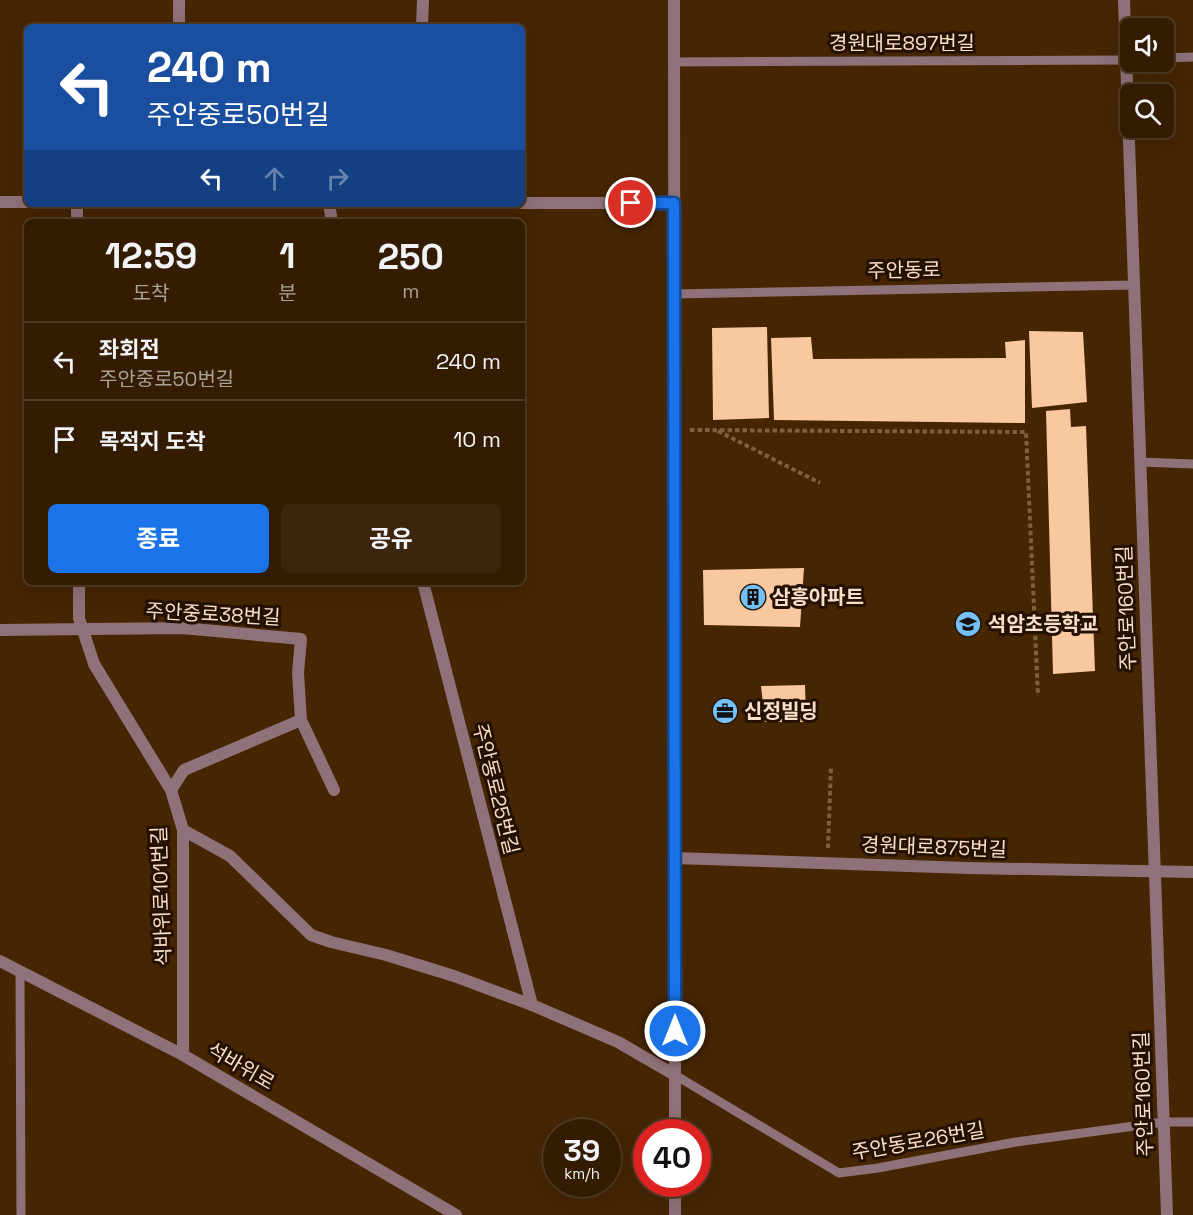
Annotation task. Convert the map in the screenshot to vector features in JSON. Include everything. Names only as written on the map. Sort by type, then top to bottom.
[{"type":"street","points":[[179,0],[179,24]]},
{"type":"street","points":[[423,0],[423,24]]},
{"type":"street","points":[[674,0],[675,1119]]},
{"type":"street","name":"주안로160번길","points":[[1124,0],[1125,18]]},
{"type":"street","name":"주안로160번길","points":[[1128,72],[1167,1215]]},
{"type":"street","points":[[0,202],[24,202]]},
{"type":"street","points":[[525,203],[674,203]]},
{"type":"street","name":"석바위로101번길","points":[[79,585],[81,629],[94,664],[171,790],[183,830],[183,1055]]},
{"type":"street","name":"주안동로25번길","points":[[424,585],[532,1005]]},
{"type":"street","name":"주안중로38번길","points":[[0,630],[182,628],[301,639],[298,673],[300,720],[334,790]]},
{"type":"street","points":[[171,790],[184,770],[300,720]]},
{"type":"street","points":[[183,830],[230,856],[311,935],[454,976],[532,1005],[618,1042],[675,1075]]},
{"type":"street","name":"경원대로875번길","points":[[675,858],[966,868],[1193,872]]},
{"type":"street","name":"석바위로","points":[[0,961],[183,1055],[456,1215]]},
{"type":"street","points":[[675,1197],[675,1215]]},
{"type":"lane","points":[[1174,58],[1193,57]]},
{"type":"lane","name":"경원대로897번길","points":[[674,62],[1120,60]]},
{"type":"lane","name":"주안동로","points":[[674,294],[1134,285]]},
{"type":"lane","points":[[1140,462],[1193,464]]},
{"type":"lane","points":[[20,972],[21,1215]]},
{"type":"lane","name":"주안동로26번길","points":[[675,1075],[839,1173],[878,1168],[1016,1142],[1164,1122],[1193,1122]]},
{"type":"path","points":[[674,430],[1026,432],[1038,696]]},
{"type":"path","points":[[718,431],[820,483]]},
{"type":"path","points":[[828,863],[831,767]]},
{"type":"building","points":[[767,327],[769,418],[713,420],[712,328]]},
{"type":"building","points":[[1029,331],[1083,332],[1087,402],[1032,408]]},
{"type":"building","points":[[811,337],[813,359],[1006,358],[1005,342],[1025,340],[1025,423],[774,420],[771,338]]},
{"type":"building","points":[[1070,409],[1071,427],[1086,426],[1095,671],[1053,674],[1046,411]]},
{"type":"building","name":"삼흥아파트","points":[[804,568],[800,627],[704,625],[703,570]]},
{"type":"building","points":[[805,685],[806,722],[765,722],[761,686]]},
{"type":"place","name":"삼흥아파트","points":[[753,597]]},
{"type":"place","name":"석암초등학교","points":[[968,624]]},
{"type":"place","name":"신정빌딩","points":[[725,711]]},
{"type":"route","points":[[631,203],[674,203],[675,1031]]}]
